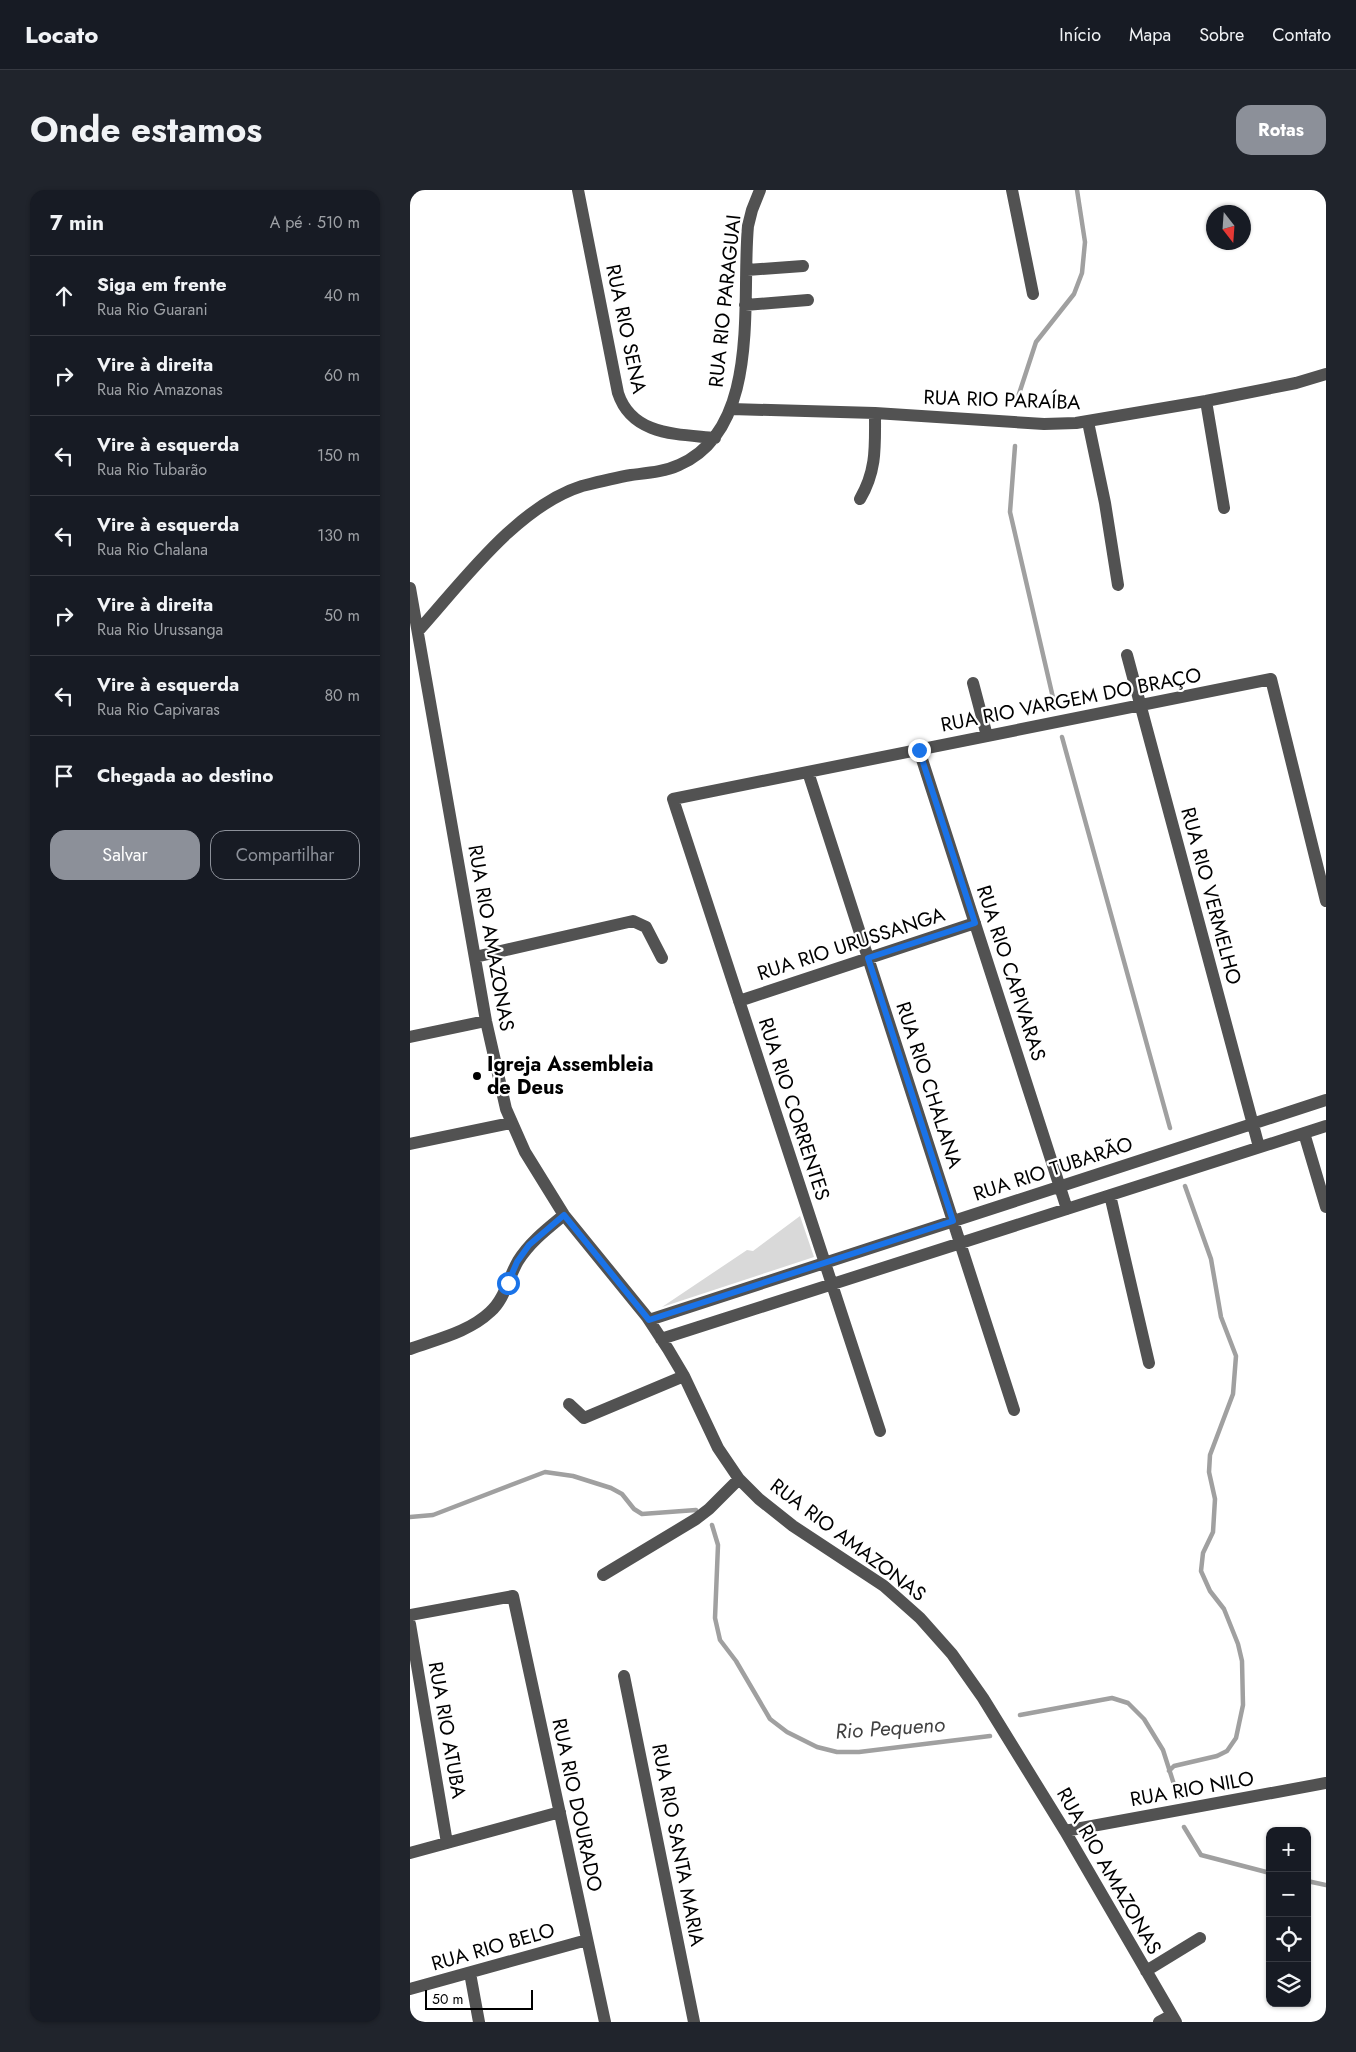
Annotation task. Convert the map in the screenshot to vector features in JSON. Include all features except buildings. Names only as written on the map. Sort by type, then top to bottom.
[{"type":"street","name":"RUA RIO SENA","points":[[578,190],[621,402],[628,414],[654,429],[715,438]]},
{"type":"street","name":"RUA RIO PARAGUAI","points":[[419,630],[483,558],[516,526],[544,504],[569,490],[582,486],[678,466],[698,455],[715,438],[731,409],[740,375],[748,226],[760,190]]},
{"type":"street","points":[[1012,190],[1033,294]]},
{"type":"street","points":[[746,270],[803,266]]},
{"type":"street","points":[[744,305],[808,300]]},
{"type":"street","name":"RUA RIO PARAÍBA","points":[[731,409],[875,413],[1044,424],[1088,422],[1296,383],[1326,374]]},
{"type":"street","points":[[1206,401],[1224,508]]},
{"type":"street","points":[[860,499],[874,466],[875,413]]},
{"type":"street","points":[[1088,422],[1106,503],[1118,585]]},
{"type":"street","name":"RUA RIO AMAZONAS","points":[[410,588],[419,630],[486,1021],[502,1096],[510,1123],[525,1152],[564,1215],[649,1320],[684,1376],[718,1448],[739,1479],[758,1499],[793,1526],[884,1586],[935,1633],[966,1673],[1065,1831],[1174,2019]]},
{"type":"street","name":"RUA RIO VERMELHO","points":[[1128,655],[1259,1147]]},
{"type":"street","name":"RUA RIO VARGEM DO BRAÇO","points":[[673,799],[1271,679],[1326,901]]},
{"type":"street","points":[[973,683],[987,736]]},
{"type":"street","name":"RUA RIO CAPIVARAS","points":[[919,750],[1067,1209]]},
{"type":"street","name":"RUA RIO CHALANA","points":[[808,772],[1014,1410]]},
{"type":"street","name":"RUA RIO CORRENTES","points":[[673,799],[880,1431]]},
{"type":"street","points":[[475,958],[633,922],[646,927],[662,958]]},
{"type":"street","name":"RUA RIO URUSSANGA","points":[[739,1001],[975,923]]},
{"type":"street","points":[[410,1037],[486,1021]]},
{"type":"street","name":"RUA RIO TUBARÃO","points":[[649,1320],[1326,1100]]},
{"type":"street","points":[[410,1144],[510,1123]]},
{"type":"street","points":[[661,1339],[1326,1126]]},
{"type":"street","points":[[1304,1133],[1326,1207]]},
{"type":"street","points":[[1110,1195],[1149,1363]]},
{"type":"street","points":[[410,1349],[464,1329],[491,1311],[501,1300],[517,1262],[529,1245],[564,1215]]},
{"type":"street","points":[[569,1404],[584,1418],[684,1376]]},
{"type":"street","points":[[603,1575],[696,1519],[709,1509],[739,1479]]},
{"type":"street","name":"RUA RIO DOURADO","points":[[410,1615],[513,1596],[605,2022]]},
{"type":"street","name":"RUA RIO ATUBA","points":[[410,1624],[447,1843]]},
{"type":"street","name":"RUA RIO SANTA MARIA","points":[[624,1676],[694,2022]]},
{"type":"street","name":"RUA RIO NILO","points":[[1065,1831],[1326,1783]]},
{"type":"street","points":[[410,1853],[560,1812]]},
{"type":"street","points":[[1146,1971],[1200,1938]]},
{"type":"street","name":"RUA RIO BELO","points":[[410,1989],[587,1940]]},
{"type":"street","points":[[470,1973],[479,2022]]},
{"type":"street","points":[[1159,2022],[1174,2019]]},
{"type":"shaded area","points":[[800,1216],[814,1257],[662,1307],[747,1250],[753,1251]]},
{"type":"waterway","points":[[1017,400],[1036,342],[1074,294],[1082,273],[1085,242],[1077,190]]},
{"type":"waterway","points":[[1015,446],[1010,512],[1054,702]]},
{"type":"waterway","points":[[1062,737],[1170,1128]]},
{"type":"waterway","points":[[1169,1771],[1174,1766],[1217,1756],[1227,1751],[1236,1738],[1243,1705],[1242,1661],[1238,1644],[1224,1609],[1210,1591],[1201,1571],[1203,1553],[1213,1532],[1215,1499],[1209,1472],[1210,1455],[1233,1394],[1236,1356],[1221,1317],[1211,1259],[1185,1186]]},
{"type":"waterway","name":"Rio Pequeno","points":[[410,1517],[433,1515],[545,1472],[573,1476],[611,1488],[622,1494],[634,1509],[642,1514],[696,1510]]},
{"type":"waterway","name":"Rio Pequeno","points":[[712,1525],[718,1545],[715,1618],[720,1640],[736,1661],[770,1719],[787,1732],[817,1747],[837,1752],[859,1752],[990,1736]]},
{"type":"waterway","name":"Rio Pequeno","points":[[1020,1715],[1112,1698],[1128,1703],[1144,1719],[1163,1750],[1178,1797]]},
{"type":"waterway","name":"Rio Pequeno","points":[[1184,1827],[1201,1855],[1266,1872]]},
{"type":"waterway","name":"Rio Pequeno","points":[[1311,1882],[1326,1885]]},
{"type":"place","name":"Igreja Assembleia de Deus","points":[[477,1076]]},
{"type":"route","points":[[508,1283],[517,1262],[529,1245],[564,1215],[649,1320],[953,1221],[868,958],[975,923],[919,750]]}]
